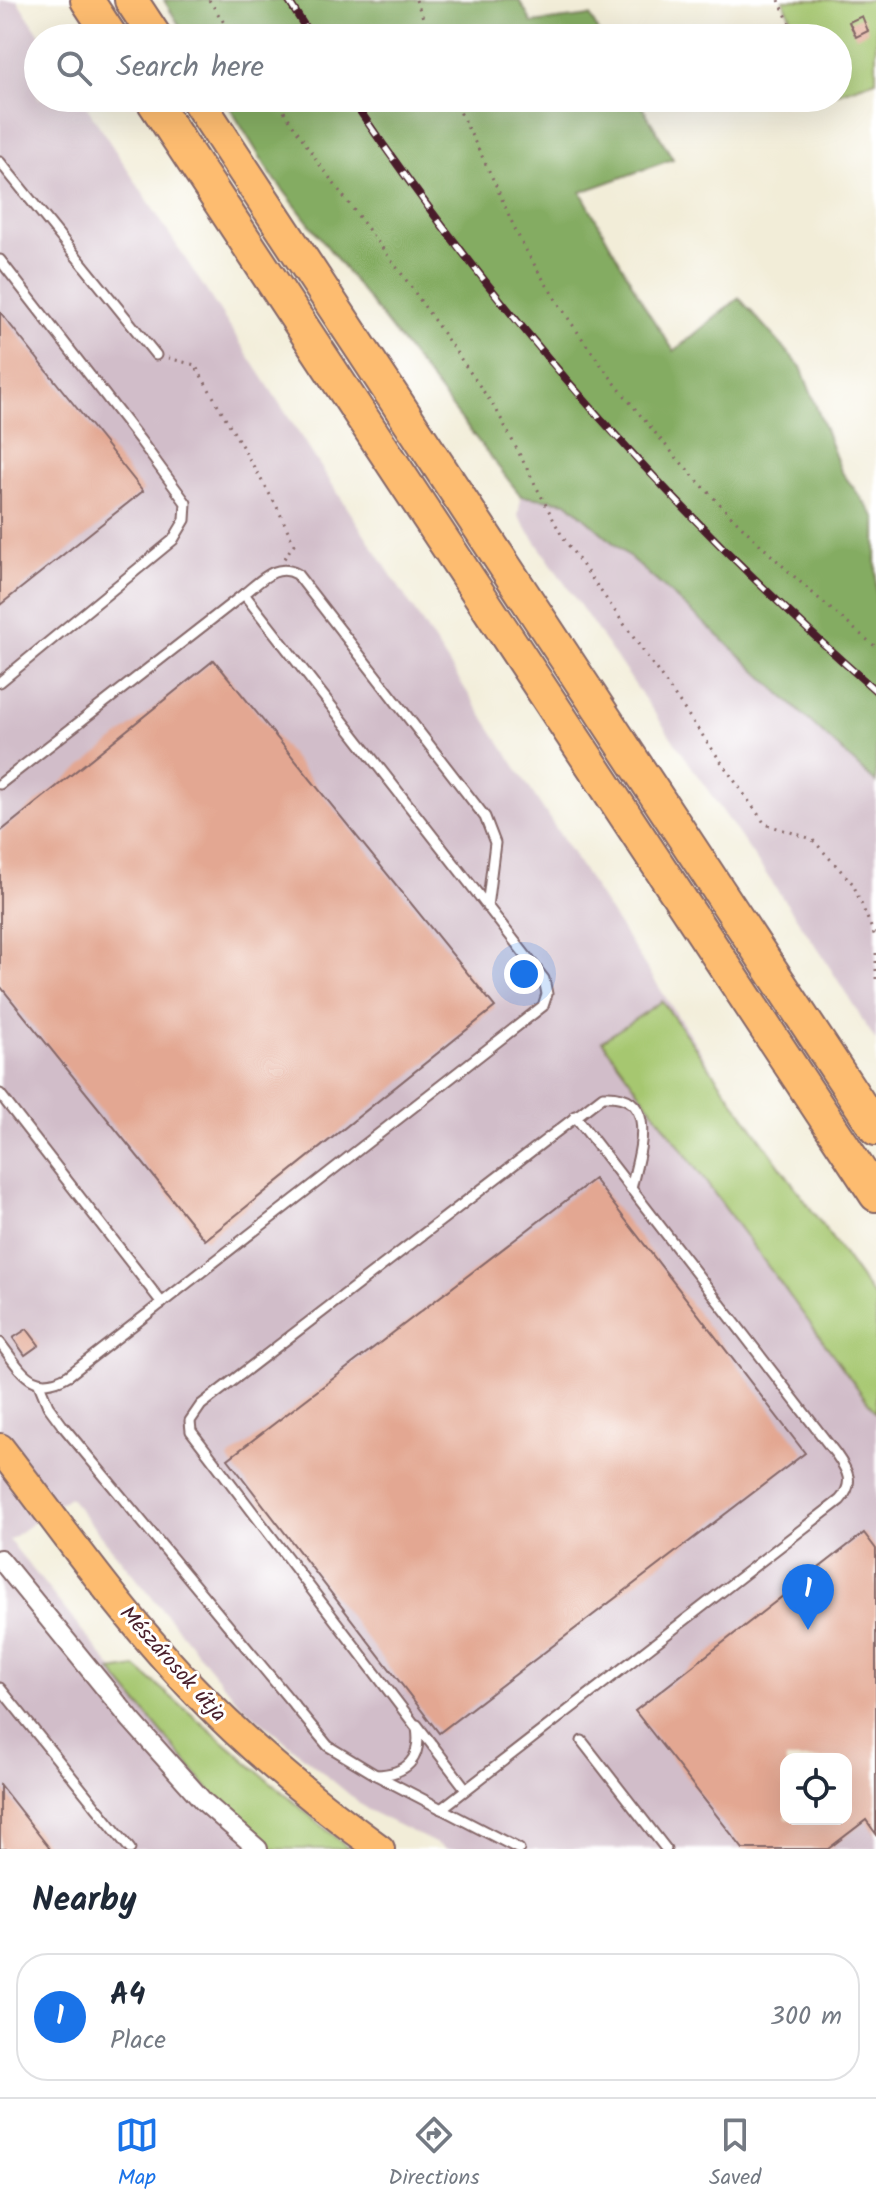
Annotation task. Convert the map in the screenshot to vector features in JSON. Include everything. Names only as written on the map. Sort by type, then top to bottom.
[{"type":"highway","points":[[87,0],[103,24]]},
{"type":"highway","points":[[131,0],[147,24]]},
{"type":"highway","points":[[160,112],[876,1195]]},
{"type":"highway","points":[[205,112],[876,1129]]},
{"type":"main road","name":"Mészárosok útja","points":[[0,1448],[136,1623],[199,1696],[282,1775],[380,1849]]},
{"type":"street","points":[[0,1559],[6,1579],[131,1720],[193,1789],[258,1849]]},
{"type":"lane","points":[[0,162],[156,355]]},
{"type":"lane","points":[[0,260],[186,503],[185,520],[173,540],[0,682]]},
{"type":"lane","points":[[0,784],[276,569],[288,568],[297,574],[485,817],[495,843],[487,907]]},
{"type":"lane","points":[[0,1343],[27,1377],[39,1384],[56,1383],[69,1375],[543,1006],[547,994],[544,979],[244,594]]},
{"type":"lane","points":[[0,1094],[162,1303]]},
{"type":"lane","points":[[466,1789],[191,1431],[190,1421],[201,1405],[603,1096],[617,1095],[628,1100],[638,1110],[643,1122],[631,1189]]},
{"type":"lane","points":[[441,1809],[840,1500],[850,1482],[848,1472],[836,1454],[575,1116]]},
{"type":"lane","points":[[39,1384],[48,1406],[62,1425],[309,1726],[345,1758],[519,1849]]},
{"type":"lane","points":[[0,1688],[130,1849]]},
{"type":"lane","points":[[376,1775],[393,1774],[406,1768],[415,1756],[419,1743],[417,1728],[410,1716]]},
{"type":"lane","points":[[582,1741],[666,1849]]},
{"type":"path","points":[[209,0],[225,24]]},
{"type":"path","points":[[416,0],[425,24]]},
{"type":"path","points":[[779,0],[790,24]]},
{"type":"path","points":[[285,112],[497,411],[562,536],[756,812],[765,824],[812,839],[853,884],[876,939]]},
{"type":"path","points":[[461,112],[525,249],[589,349],[729,515],[806,589],[876,647]]},
{"type":"path","points":[[156,355],[195,365],[277,507],[294,544],[276,569]]},
{"type":"path","points":[[876,953],[876,983]]},
{"type":"shaded area","points":[[0,0],[17,0],[33,24],[24,24],[24,112],[90,112],[876,1321],[876,1849],[447,1849],[368,1810],[239,1703],[69,1497],[9,1540],[258,1849],[0,1849]]},
{"type":"shaded area","points":[[521,496],[567,502],[721,638],[876,783],[876,1041],[820,952],[518,516]]},
{"type":"green space","points":[[164,0],[519,0],[532,23],[590,16],[594,24],[179,24]]},
{"type":"green space","points":[[783,0],[876,0],[876,80],[852,88],[852,24],[794,24]]},
{"type":"green space","points":[[233,112],[645,112],[673,159],[581,192],[648,312],[674,351],[739,298],[801,367],[841,471],[876,518],[876,783],[721,638],[567,502],[521,496],[270,173]]},
{"type":"green space","points":[[662,1001],[876,1300],[876,1413],[602,1041]]},
{"type":"green space","points":[[136,1667],[349,1849],[258,1849],[111,1671]]},
{"type":"building","points":[[862,16],[868,31],[856,37],[849,22]]},
{"type":"building","points":[[0,312],[143,491],[0,605]]},
{"type":"building","points":[[214,660],[495,1007],[205,1240],[0,986],[0,832]]},
{"type":"building","points":[[594,1179],[805,1453],[439,1733],[228,1459]]},
{"type":"building","points":[[27,1329],[39,1345],[25,1355],[13,1338]]},
{"type":"building","points":[[864,1533],[876,1549],[876,1834],[866,1820],[828,1849],[743,1849],[635,1711]]},
{"type":"building","points":[[0,1785],[50,1849],[0,1849]]},
{"type":"railway","points":[[288,0],[303,24]]},
{"type":"railway","points":[[361,112],[468,259],[594,411],[730,555],[876,691]]},
{"type":"place","name":"A4","points":[[808,1630]]}]
